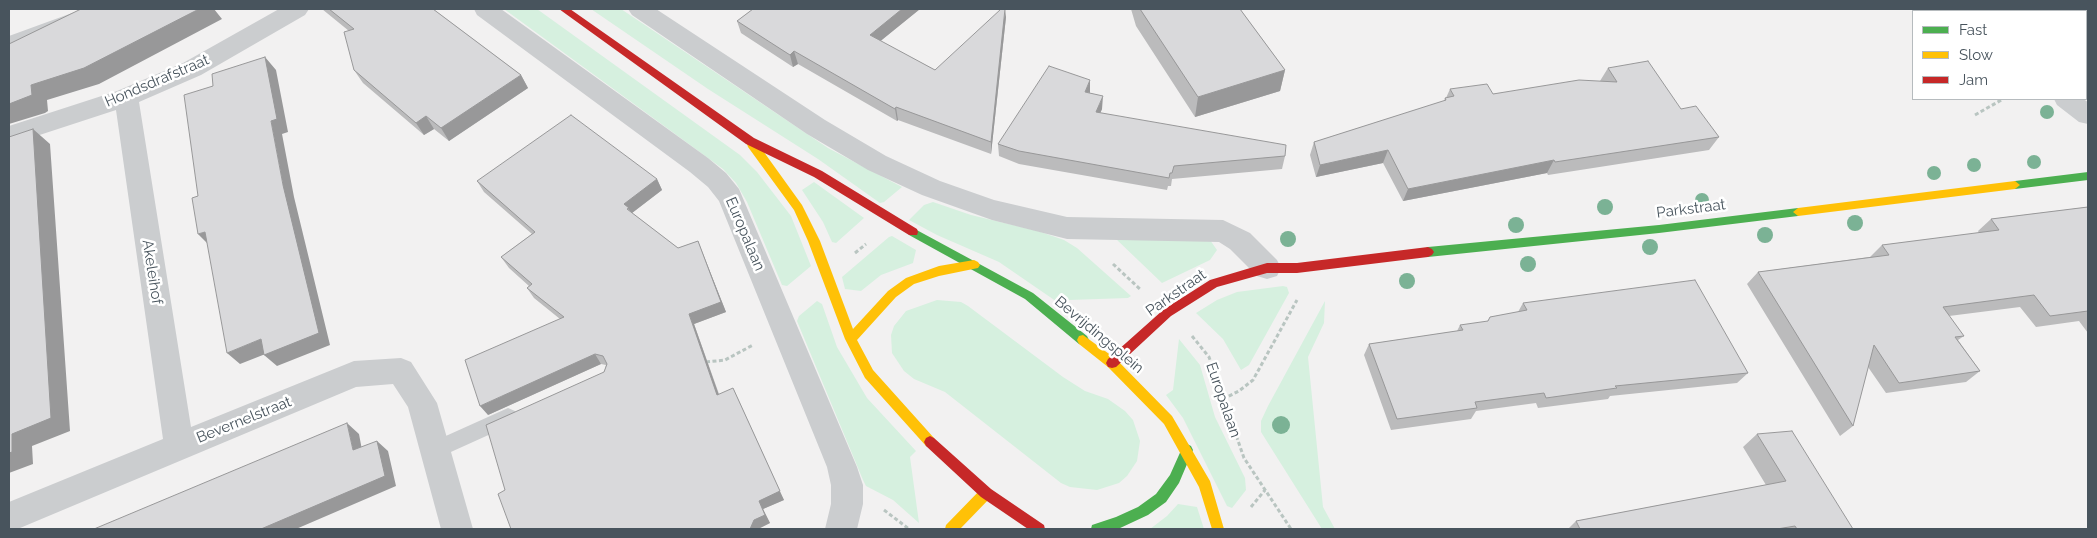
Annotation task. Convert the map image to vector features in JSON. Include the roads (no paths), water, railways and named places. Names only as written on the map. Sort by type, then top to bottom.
[{"type":"main road","points":[[564,9],[750,141],[818,174],[892,222],[974,265]]},
{"type":"main road","points":[[750,141],[798,208],[814,241],[851,339],[869,374],[900,411],[986,494],[1039,529]]},
{"type":"main road","name":"Parkstraat","points":[[1112,363],[1167,314],[1214,282],[1268,268],[1297,268],[1342,261],[1659,228],[2088,176]]},
{"type":"main road","points":[[851,339],[892,294],[910,281],[939,271],[974,265]]},
{"type":"main road","name":"Bevrijdingsplein","points":[[974,265],[1029,296],[1112,363],[1168,420],[1187,450]]},
{"type":"main road","points":[[1096,529],[1118,523],[1143,511],[1161,498],[1175,479],[1187,450]]},
{"type":"main road","points":[[1187,450],[1205,485],[1218,529]]},
{"type":"main road","points":[[951,529],[986,494]]},
{"type":"street","name":"Hondsdrafstraat","points":[[9,136],[126,97],[192,69],[297,9]]},
{"type":"street","name":"Europalaan","points":[[485,9],[718,180],[730,196],[842,468],[847,485],[844,517]]},
{"type":"street","points":[[644,10],[816,127],[877,163],[931,188],[984,207],[1067,228],[1223,231],[1240,240],[1268,268]]},
{"type":"street","name":"Akeleihof","points":[[126,97],[179,447]]},
{"type":"street","points":[[2067,100],[2088,114]]},
{"type":"street","name":"Bevernelstraat","points":[[9,516],[354,374],[401,371],[422,403],[457,529]]},
{"type":"lane","points":[[9,41],[72,20],[95,9]]},
{"type":"lane","points":[[435,450],[523,410]]}]
